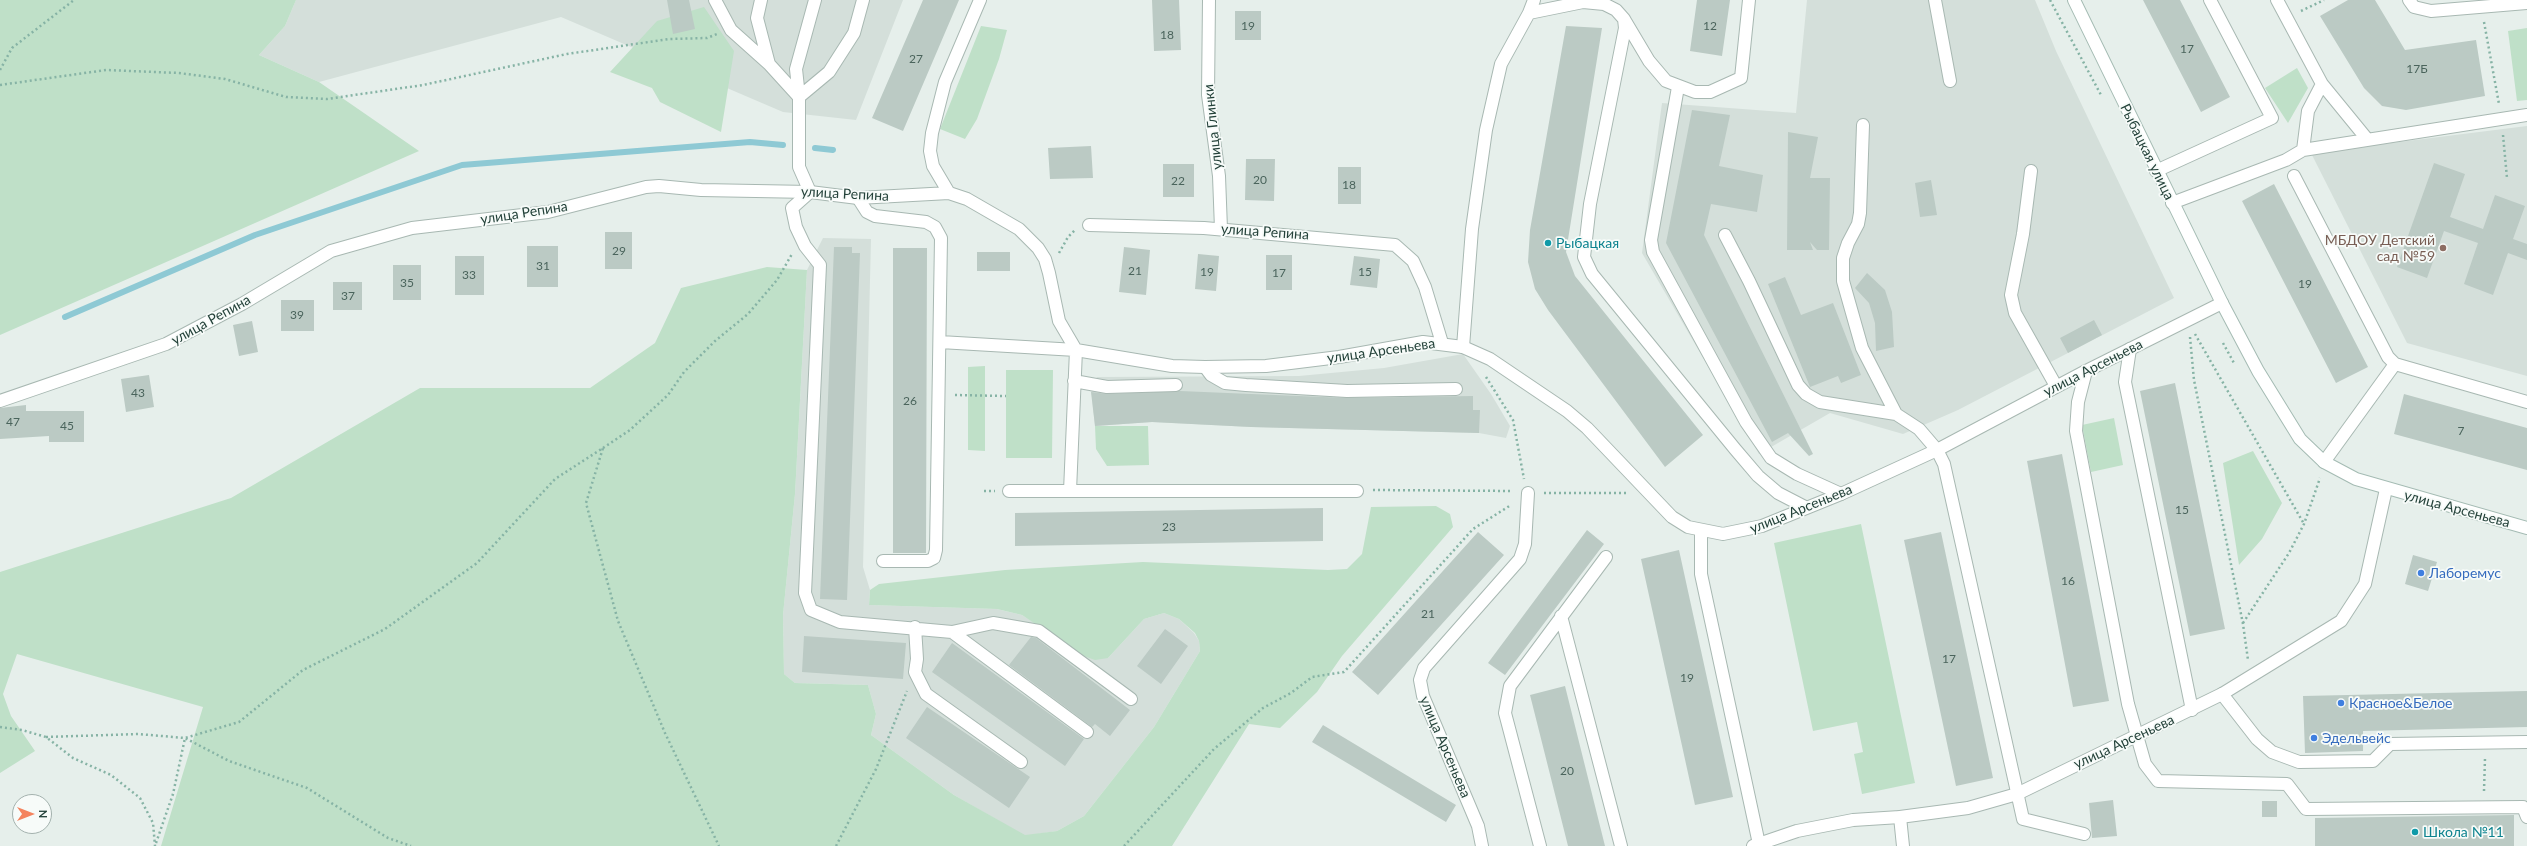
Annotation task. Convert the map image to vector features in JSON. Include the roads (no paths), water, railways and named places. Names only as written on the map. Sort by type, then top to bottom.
[{"type":"street","points":[[715,0],[731,30],[769,64],[799,97]]},
{"type":"street","points":[[761,0],[757,18],[769,64]]},
{"type":"street","points":[[815,0],[796,69],[799,97],[799,167],[810,192],[792,208],[796,227],[805,246],[820,265],[805,593],[811,610],[840,622],[915,627],[952,632],[993,623],[1038,631],[1131,699]]},
{"type":"street","points":[[799,97],[829,72],[854,33],[863,0]]},
{"type":"street","points":[[949,194],[933,166],[930,151],[932,133],[945,82],[980,0]]},
{"type":"street","name":"улица Глинки","points":[[1209,0],[1208,95],[1219,176],[1221,229]]},
{"type":"street","points":[[1463,347],[1472,229],[1486,130],[1501,64],[1529,13],[1534,0]]},
{"type":"street","points":[[1529,13],[1583,1],[1604,4],[1616,10],[1624,19],[1649,61],[1666,81],[1678,87],[1695,92],[1710,92],[1741,78],[1749,0]]},
{"type":"street","points":[[1935,0],[1950,82]]},
{"type":"street","name":"Рыбацкая улица","points":[[2074,0],[2222,303]]},
{"type":"street","points":[[2156,170],[2272,118],[2210,0]]},
{"type":"street","points":[[2277,0],[2322,84],[2367,139]]},
{"type":"street","points":[[2409,0],[2414,7],[2430,10],[2527,2]]},
{"type":"street","points":[[1624,19],[1625,28],[1590,204],[1584,257],[1592,274],[1734,449],[1758,476],[1778,492],[1805,507]]},
{"type":"street","points":[[2303,150],[2308,111],[2322,84]]},
{"type":"street","points":[[1678,87],[1651,240],[1653,252],[1746,422],[1771,458],[1798,474],[1840,494]]},
{"type":"street","points":[[2172,203],[2286,160],[2303,150],[2527,115]]},
{"type":"street","points":[[1863,125],[1860,213],[1858,224],[1848,243],[1844,258],[1843,281],[1862,348],[1896,414]]},
{"type":"street","points":[[2031,171],[2023,234],[2011,295],[2015,312],[2056,386]]},
{"type":"street","points":[[2294,176],[2388,357],[2395,364],[2527,402]]},
{"type":"street","name":"улица Репина","points":[[0,401],[166,344],[242,304],[331,250],[412,228],[548,212],[646,187],[810,192],[858,198],[949,194],[967,199],[1019,229],[1038,248],[1044,259],[1049,274],[1059,321],[1076,350]]},
{"type":"street","points":[[858,198],[867,212],[875,216],[926,222],[935,227],[940,238],[940,342],[934,558],[928,561],[883,561]]},
{"type":"street","name":"улица Репина","points":[[1088,225],[1221,229],[1395,245],[1413,261],[1425,287],[1442,342]]},
{"type":"street","points":[[1725,235],[1798,385],[1806,394],[1820,402],[1896,414],[1919,429],[1937,450],[1944,464],[2023,819],[2084,834]]},
{"type":"street","name":"улица Арсеньева","points":[[940,342],[1076,350],[1172,366],[1205,367],[1266,366],[1339,357],[1423,342],[1442,342],[1463,347],[1490,359],[1567,411],[1586,428],[1672,517],[1688,527],[1701,531],[1723,534],[1740,532],[1762,526],[1805,507],[1840,494],[1937,450],[2056,386],[2222,303],[2258,371],[2286,419],[2300,439],[2324,462],[2356,479],[2386,489],[2527,528]]},
{"type":"street","points":[[2130,349],[2125,382],[2192,710]]},
{"type":"street","points":[[1070,491],[1076,350]]},
{"type":"street","points":[[2324,462],[2395,364]]},
{"type":"street","points":[[1205,367],[1211,375],[1225,382],[1246,385],[1347,391],[1456,389]]},
{"type":"street","points":[[2086,371],[2078,402],[2076,431],[2128,704],[2145,764],[2158,781],[2287,784],[2306,809],[2523,807],[2527,817]]},
{"type":"street","points":[[1074,381],[1107,387],[1176,385]]},
{"type":"street","name":"улица Арсеньева","points":[[1756,845],[1798,831],[1853,820],[1900,818],[1968,808],[2017,794],[2192,710],[2222,694],[2341,621],[2365,584],[2386,489]]},
{"type":"street","points":[[1009,491],[1357,491]]},
{"type":"street","name":"улица Арсеньева","points":[[1482,846],[1478,826],[1423,696],[1420,680],[1424,668],[1520,559],[1525,544],[1528,493]]},
{"type":"street","points":[[1701,531],[1699,559],[1701,574],[1756,845]]},
{"type":"street","points":[[1540,846],[1505,713],[1510,686],[1606,557]]},
{"type":"street","points":[[1561,616],[1621,846]]},
{"type":"street","points":[[915,627],[917,659],[915,672],[926,694],[1021,762]]},
{"type":"street","points":[[952,632],[1087,732]]},
{"type":"street","points":[[2222,694],[2262,743],[2272,752],[2299,762],[2373,761],[2390,744],[2527,742]]},
{"type":"street","points":[[1900,818],[1903,846]]},
{"type":"waterway","points":[[65,317],[255,235],[462,165],[750,142],[783,145]]},
{"type":"waterway","points":[[815,148],[833,150]]},
{"type":"place","name":"Рыбацкая","points":[[1548,243]]},
{"type":"place","name":"МБДОУ Детский сад №59","points":[[2443,248]]},
{"type":"place","name":"Лаборемус","points":[[2421,573]]},
{"type":"place","name":"Красное&Белое","points":[[2341,703]]},
{"type":"place","name":"Эдельвейс","points":[[2314,738]]},
{"type":"place","name":"Школа №11","points":[[2415,832]]}]
